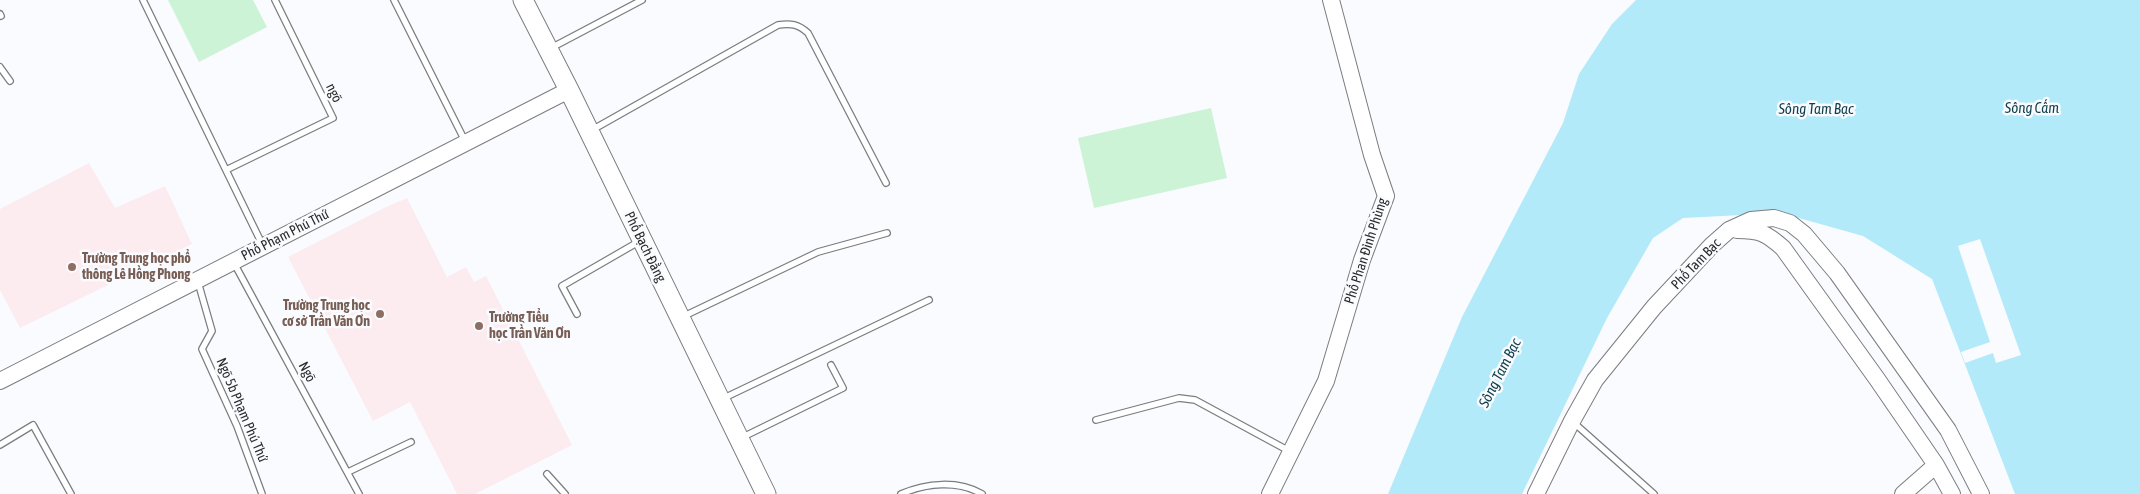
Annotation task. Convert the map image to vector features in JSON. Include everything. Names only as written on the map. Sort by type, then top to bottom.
[{"type":"main road","name":"Phố Bạch Đằng","points":[[524,0],[766,494]]},
{"type":"street","name":"Phố Phan Đình Phùng","points":[[1270,494],[1326,381],[1362,260],[1386,196],[1372,154],[1331,0]]},
{"type":"street","name":"Phố Phạm Phú Thứ","points":[[0,380],[569,90]]},
{"type":"street","points":[[1730,230],[1751,220],[1774,218],[1790,223],[1804,234],[1837,272],[1942,422],[1981,494]]},
{"type":"street","name":"Phố Tam Bạc","points":[[1537,494],[1572,421],[1595,380],[1654,307],[1712,245],[1730,230],[1756,230],[1768,235],[1783,248],[1877,379],[1936,465],[1952,494]]},
{"type":"street","points":[[1903,494],[1936,465]]},
{"type":"lane","points":[[144,0],[263,246]]},
{"type":"lane","name":"ngõ","points":[[226,170],[332,118],[274,0]]},
{"type":"lane","points":[[394,0],[466,143]]},
{"type":"lane","points":[[549,49],[642,0]]},
{"type":"lane","points":[[589,131],[778,25],[789,23],[800,26],[808,33],[886,183]]},
{"type":"lane","points":[[0,67],[10,81]]},
{"type":"lane","points":[[680,318],[818,252],[887,233]]},
{"type":"lane","points":[[576,314],[562,286],[642,240]]},
{"type":"lane","name":"Ngõ","points":[[234,261],[360,494]]},
{"type":"lane","name":"Ngõ 5b Phạm Phú Thứ","points":[[197,280],[212,331],[202,349],[237,426],[262,494]]},
{"type":"lane","points":[[720,400],[929,300]]},
{"type":"lane","points":[[739,440],[842,388],[831,365]]},
{"type":"lane","points":[[1096,420],[1178,398],[1187,398],[1195,400],[1291,452]]},
{"type":"lane","points":[[1572,421],[1654,494]]},
{"type":"lane","points":[[0,446],[33,424],[71,494]]},
{"type":"lane","points":[[348,472],[411,442]]},
{"type":"lane","points":[[547,474],[565,494]]},
{"type":"lane","points":[[901,494],[916,487],[941,484],[976,490],[982,494]]},
{"type":"shaded area","name":"Trường Trung học phổ thông Lê Hồng Phong","points":[[89,163],[115,208],[165,186],[192,244],[20,328],[0,290],[0,209]]},
{"type":"shaded area","points":[[407,198],[447,277],[466,267],[474,282],[486,276],[572,445],[475,494],[457,494],[410,402],[373,421],[288,257]]},
{"type":"green space","points":[[168,0],[253,0],[267,27],[199,62]]},
{"type":"green space","points":[[1211,108],[1227,178],[1094,208],[1078,138]]},
{"type":"water","points":[[1636,0],[2140,0],[2140,494],[2015,494],[1932,279],[1863,236],[1781,213],[1683,218],[1653,238],[1607,318],[1522,494],[1388,494],[1462,317],[1563,123],[1579,74],[1612,24]]},
{"type":"pier","points":[[1980,239],[2021,355],[1996,363],[1993,353],[1965,363],[1961,352],[1990,342],[1958,246]]},
{"type":"place","name":"Trường Trung học phổ thông Lê Hồng Phong","points":[[72,267]]},
{"type":"place","name":"Trường Trung học cơ sở Trần Văn Ơn","points":[[380,314]]},
{"type":"place","name":"Trường Tiểu học Trần Văn Ơn","points":[[479,326]]},
{"type":"water label","name":"Sông Cấm","points":[[2032,108]]},
{"type":"water label","name":"Sông Tam Bạc","points":[[1816,109]]},
{"type":"water label","name":"Sông Tam Bạc","points":[[1500,373]]}]
